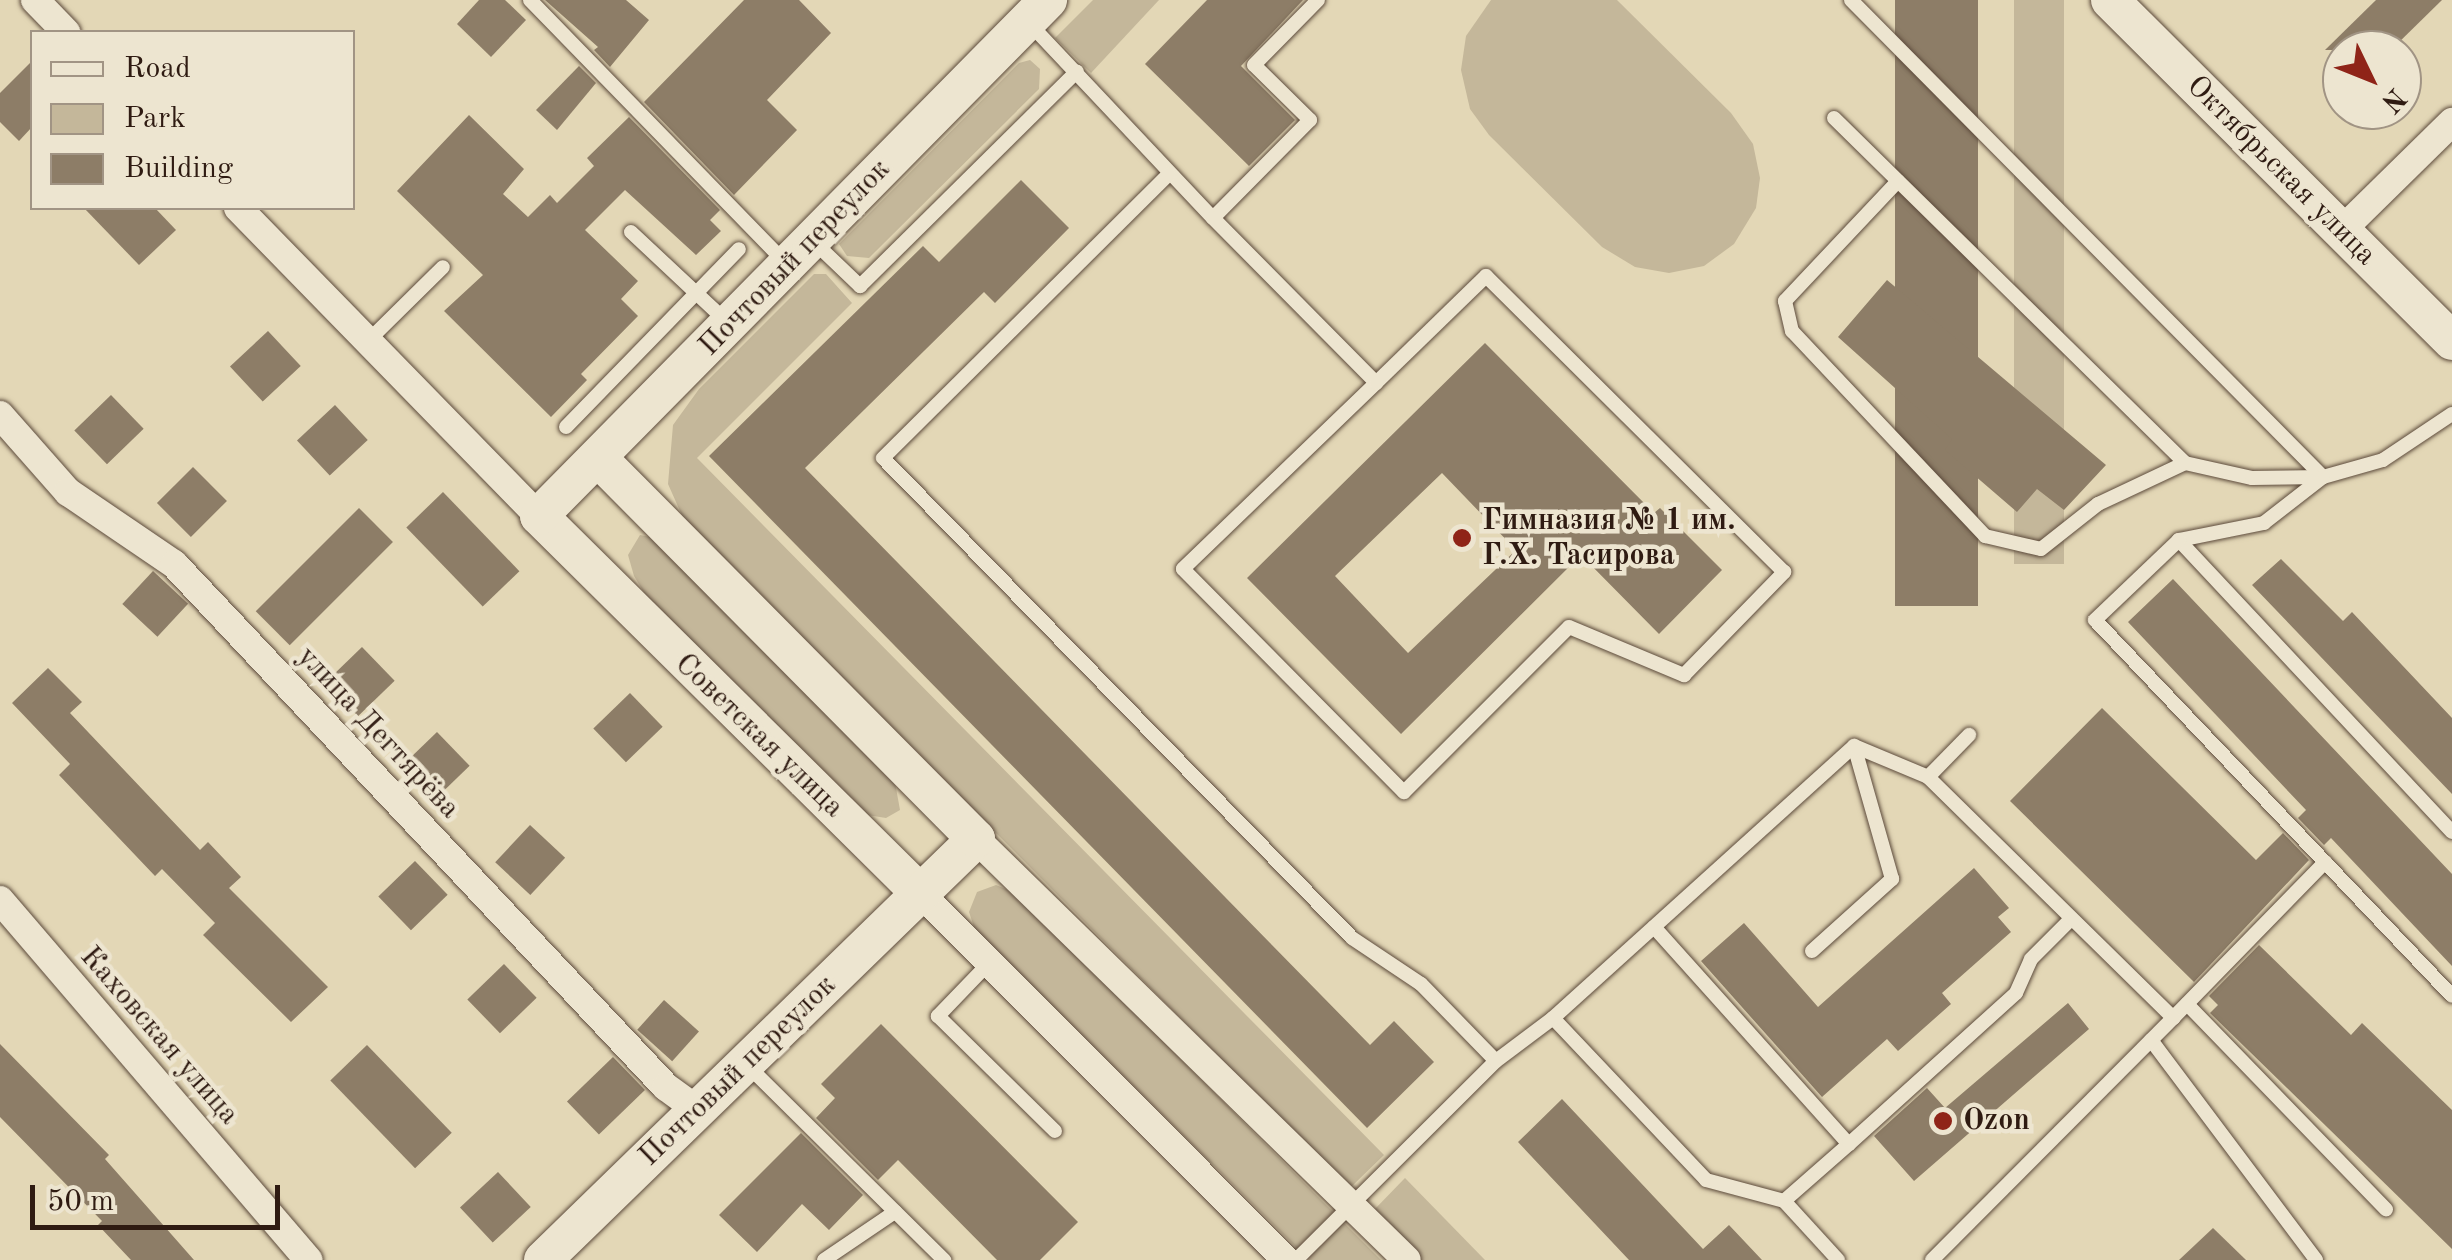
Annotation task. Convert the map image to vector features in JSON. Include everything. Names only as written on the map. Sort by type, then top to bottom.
[{"type":"main road","name":"Октябрьская улица","points":[[2110,0],[2452,341]]},
{"type":"main road","name":"Почтовый переулок","points":[[540,516],[801,253],[1032,7]]},
{"type":"main road","points":[[598,458],[976,840]]},
{"type":"main road","name":"Советская улица","points":[[540,516],[921,894]]},
{"type":"main road","name":"Почтовый переулок","points":[[543,1260],[976,840]]},
{"type":"street","points":[[34,0],[64,30]]},
{"type":"street","points":[[2341,231],[2452,122]]},
{"type":"street","name":"Советская улица","points":[[240,210],[540,516]]},
{"type":"street","name":"улица Дегтярёва","points":[[0,415],[68,492],[174,564],[666,1087],[698,1110]]},
{"type":"street","points":[[976,840],[1407,1260]]},
{"type":"street","name":"Советская улица","points":[[921,894],[1286,1260]]},
{"type":"street","name":"Каховская улица","points":[[0,900],[308,1260]]},
{"type":"lane","points":[[530,0],[801,253],[860,286],[1077,71]]},
{"type":"lane","points":[[1213,218],[1310,120],[1254,65],[1318,0]]},
{"type":"lane","points":[[1851,0],[2323,476]]},
{"type":"lane","points":[[1032,7],[1077,71],[1169,174],[1376,383]]},
{"type":"lane","points":[[1834,118],[2185,462],[2252,478],[2323,476],[2383,460],[2452,414]]},
{"type":"lane","points":[[1169,174],[883,458],[1352,938],[1422,984],[1496,1061]]},
{"type":"lane","points":[[1898,182],[1785,302],[1792,331],[1986,536],[2041,549],[2098,504],[2185,462]]},
{"type":"lane","points":[[632,232],[730,325]]},
{"type":"lane","points":[[566,427],[739,249]]},
{"type":"lane","points":[[368,341],[443,268]]},
{"type":"lane","points":[[1486,276],[1784,572],[1684,674],[1569,627],[1404,792],[1183,569],[1376,383],[1486,276]]},
{"type":"lane","points":[[2323,476],[2264,523],[2179,540],[2094,620],[2452,996]]},
{"type":"lane","points":[[2179,540],[2452,832]]},
{"type":"lane","points":[[1928,777],[1969,735]]},
{"type":"lane","points":[[1854,746],[1928,777],[2173,1018]]},
{"type":"lane","points":[[1296,1260],[1496,1061],[1553,1018],[1854,746]]},
{"type":"lane","points":[[1812,951],[1892,879],[1854,746]]},
{"type":"lane","points":[[1932,1260],[2324,862]]},
{"type":"lane","points":[[1784,1201],[2016,993],[2031,959],[2071,919]]},
{"type":"lane","points":[[1654,927],[1848,1144]]},
{"type":"lane","points":[[989,963],[938,1016],[1055,1132]]},
{"type":"lane","points":[[2187,1004],[2386,1209]]},
{"type":"lane","points":[[1553,1018],[1706,1180],[1784,1201],[1838,1260]]},
{"type":"lane","points":[[2151,1040],[2316,1260]]},
{"type":"lane","points":[[745,1064],[944,1260]]},
{"type":"lane","points":[[827,1259],[896,1212]]},
{"type":"green space","points":[[1093,0],[1159,0],[1091,73],[1055,38]]},
{"type":"green space","points":[[1491,0],[1617,0],[1731,113],[1753,144],[1760,178],[1756,208],[1734,244],[1704,266],[1669,273],[1635,267],[1602,247],[1489,135],[1470,109],[1461,70],[1466,36]]},
{"type":"green space","points":[[2014,0],[2064,0],[2064,564],[2014,564]]},
{"type":"green space","points":[[1030,60],[1040,69],[1039,89],[869,258],[847,256],[839,244],[1019,63]]},
{"type":"green space","points":[[814,274],[826,274],[852,303],[697,458],[1384,1155],[1350,1188],[684,520],[668,484],[673,425],[699,389]]},
{"type":"green space","points":[[640,535],[650,537],[894,777],[900,810],[886,818],[861,814],[665,627],[634,576],[628,555]]},
{"type":"green space","points":[[996,885],[1015,893],[1381,1260],[1309,1260],[974,927],[969,912],[977,892]]},
{"type":"green space","points":[[1405,1178],[1485,1260],[1421,1260],[1373,1211]]},
{"type":"building","points":[[479,0],[505,0],[526,20],[491,57],[457,24]]},
{"type":"building","points":[[545,0],[626,0],[649,20],[610,67],[594,50],[598,47]]},
{"type":"building","points":[[744,0],[799,0],[831,33],[767,100],[797,130],[734,195],[644,102]]},
{"type":"building","points":[[1207,0],[1303,0],[1241,66],[1295,120],[1249,166],[1145,64]]},
{"type":"building","points":[[1895,0],[1978,0],[1978,606],[1895,606]]},
{"type":"building","points":[[2376,0],[2442,0],[2411,30],[2345,30]]},
{"type":"building","points":[[30,63],[30,129],[19,141],[0,122],[0,93]]},
{"type":"building","points":[[579,66],[596,83],[557,130],[536,110]]},
{"type":"building","points":[[469,115],[524,169],[503,194],[528,217],[550,195],[557,203],[594,166],[587,158],[629,117],[720,210],[710,220],[721,231],[696,255],[625,190],[585,230],[638,281],[621,299],[638,316],[581,374],[587,380],[551,417],[444,311],[483,275],[397,191]]},
{"type":"building","points":[[1021,180],[1069,228],[995,303],[984,292],[805,468],[1370,1045],[1394,1021],[1434,1062],[1367,1128],[709,456],[923,246],[939,262]]},
{"type":"building","points":[[86,210],[157,210],[176,230],[139,265]]},
{"type":"building","points":[[1887,280],[2106,465],[2064,510],[2037,489],[2017,512],[1945,450],[1952,439],[1838,337]]},
{"type":"building","points":[[268,331],[301,366],[263,402],[230,366]]},
{"type":"building","points":[[1485,343],[1654,513],[1660,508],[1722,570],[1659,634],[1581,555],[1401,734],[1247,578]],"holes":[[[1442,473],[1516,550],[1408,653],[1335,576]]]},
{"type":"building","points":[[111,395],[144,429],[107,464],[74,430]]},
{"type":"building","points":[[335,405],[368,440],[330,476],[297,440]]},
{"type":"building","points":[[193,467],[227,501],[191,537],[157,503]]},
{"type":"building","points":[[443,492],[519,571],[483,607],[406,527]]},
{"type":"building","points":[[359,508],[393,542],[290,645],[256,611]]},
{"type":"building","points":[[2281,559],[2343,621],[2352,612],[2452,718],[2452,794],[2252,585]]},
{"type":"building","points":[[153,571],[188,604],[157,637],[122,604]]},
{"type":"building","points":[[2173,579],[2452,874],[2452,966],[2331,838],[2324,845],[2298,818],[2306,810],[2128,622]]},
{"type":"building","points":[[362,647],[395,681],[358,716],[325,682]]},
{"type":"building","points":[[48,668],[82,702],[70,713],[200,850],[208,842],[241,877],[229,888],[328,987],[291,1022],[203,935],[215,923],[162,869],[155,876],[59,775],[70,764],[12,703]]},
{"type":"building","points":[[630,693],[663,727],[626,762],[593,728]]},
{"type":"building","points":[[2102,708],[2256,860],[2283,833],[2309,860],[2194,982],[2010,801]]},
{"type":"building","points":[[437,732],[470,766],[433,801],[400,767]]},
{"type":"building","points":[[530,825],[565,858],[530,895],[495,862]]},
{"type":"building","points":[[415,861],[448,895],[411,930],[378,896]]},
{"type":"building","points":[[1974,868],[2009,908],[1998,917],[2011,932],[1942,993],[1951,1004],[1898,1051],[1887,1039],[1822,1097],[1701,961],[1744,923],[1818,1007]]},
{"type":"building","points":[[2259,945],[2351,1035],[2362,1023],[2452,1110],[2452,1249],[2210,1013],[2218,1005],[2209,996]]},
{"type":"building","points":[[504,964],[537,998],[500,1033],[467,999]]},
{"type":"building","points":[[664,1000],[699,1031],[672,1061],[637,1030]]},
{"type":"building","points":[[2068,1003],[2089,1029],[1914,1181],[1874,1136],[1927,1088],[1945,1108]]},
{"type":"building","points":[[881,1024],[1078,1222],[1040,1260],[997,1260],[898,1160],[878,1180],[816,1118],[835,1098],[821,1084]]},
{"type":"building","points":[[0,1044],[109,1155],[105,1159],[194,1260],[131,1260],[98,1225],[102,1221],[0,1117]]},
{"type":"building","points":[[367,1045],[452,1133],[415,1168],[330,1080]]},
{"type":"building","points":[[613,1057],[645,1090],[599,1135],[567,1101]]},
{"type":"building","points":[[1562,1099],[1703,1249],[1729,1225],[1762,1260],[1629,1260],[1518,1142]]},
{"type":"building","points":[[801,1133],[863,1195],[829,1230],[802,1204],[757,1252],[719,1215]]},
{"type":"building","points":[[498,1172],[531,1207],[493,1243],[460,1207]]},
{"type":"building","points":[[2213,1228],[2246,1260],[2179,1260]]},
{"type":"place","name":"Гимназия № 1 им. Г.Х. Тасирова","points":[[1462,538]]},
{"type":"place","name":"Ozon","points":[[1943,1121]]}]
